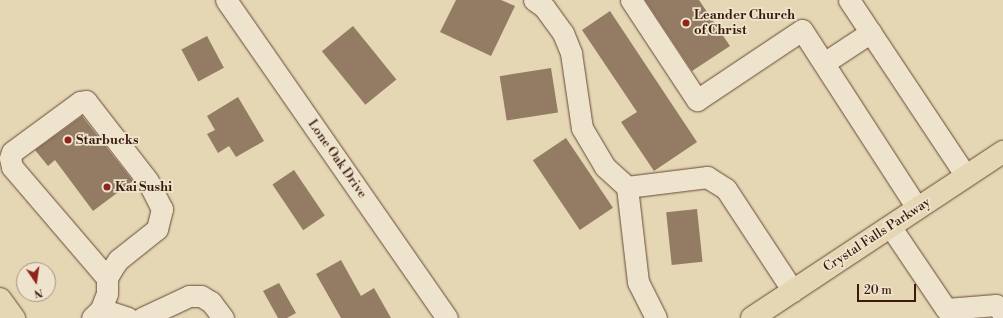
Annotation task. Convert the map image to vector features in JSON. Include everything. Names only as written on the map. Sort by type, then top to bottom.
[{"type":"main road","name":"Crystal Falls Parkway","points":[[752,318],[966,176],[1001,158]]},
{"type":"main road","points":[[0,300],[14,318]]},
{"type":"street","name":"Lone Oak Drive","points":[[226,0],[447,318]]},
{"type":"street","points":[[534,0],[544,7],[563,33],[571,53],[582,128],[605,167],[627,187],[638,282],[656,318]]},
{"type":"street","points":[[631,0],[697,100],[802,30],[917,208]]},
{"type":"street","points":[[849,0],[966,176]]},
{"type":"street","points":[[824,63],[871,32]]},
{"type":"street","points":[[107,278],[8,162],[80,102],[86,101],[148,181],[162,209],[157,229],[118,260],[107,278],[107,293],[97,314],[128,318]]},
{"type":"street","points":[[627,187],[707,177],[726,189],[793,291]]},
{"type":"street","points":[[890,226],[939,313],[996,305],[1003,313]]},
{"type":"street","points":[[142,318],[189,296],[201,296],[211,302],[223,318]]},
{"type":"building","points":[[456,0],[501,0],[515,6],[491,56],[440,32]]},
{"type":"building","name":"Leander Church of Christ","points":[[645,0],[699,0],[730,46],[692,71]]},
{"type":"building","points":[[610,11],[697,142],[654,171],[621,122],[637,112],[582,30]]},
{"type":"building","points":[[353,26],[396,80],[365,105],[322,51]]},
{"type":"building","points":[[207,36],[224,68],[198,81],[181,50]]},
{"type":"building","points":[[551,68],[558,112],[507,121],[500,76]]},
{"type":"building","points":[[238,97],[264,141],[236,157],[229,146],[218,153],[207,134],[215,130],[207,116]]},
{"type":"building","points":[[82,116],[133,181],[93,211],[55,160],[48,166],[35,150]]},
{"type":"building","points":[[566,138],[613,208],[580,230],[533,160]]},
{"type":"building","points":[[294,170],[325,216],[303,230],[272,185]]},
{"type":"building","points":[[697,209],[703,262],[672,265],[666,212]]},
{"type":"building","points":[[341,260],[361,296],[374,288],[391,318],[341,318],[316,274]]},
{"type":"building","points":[[279,283],[296,313],[287,318],[278,318],[263,291]]},
{"type":"place","name":"Leander Church of Christ","points":[[686,23]]},
{"type":"place","name":"Starbucks","points":[[68,140]]},
{"type":"place","name":"Kai Sushi","points":[[107,187]]}]
